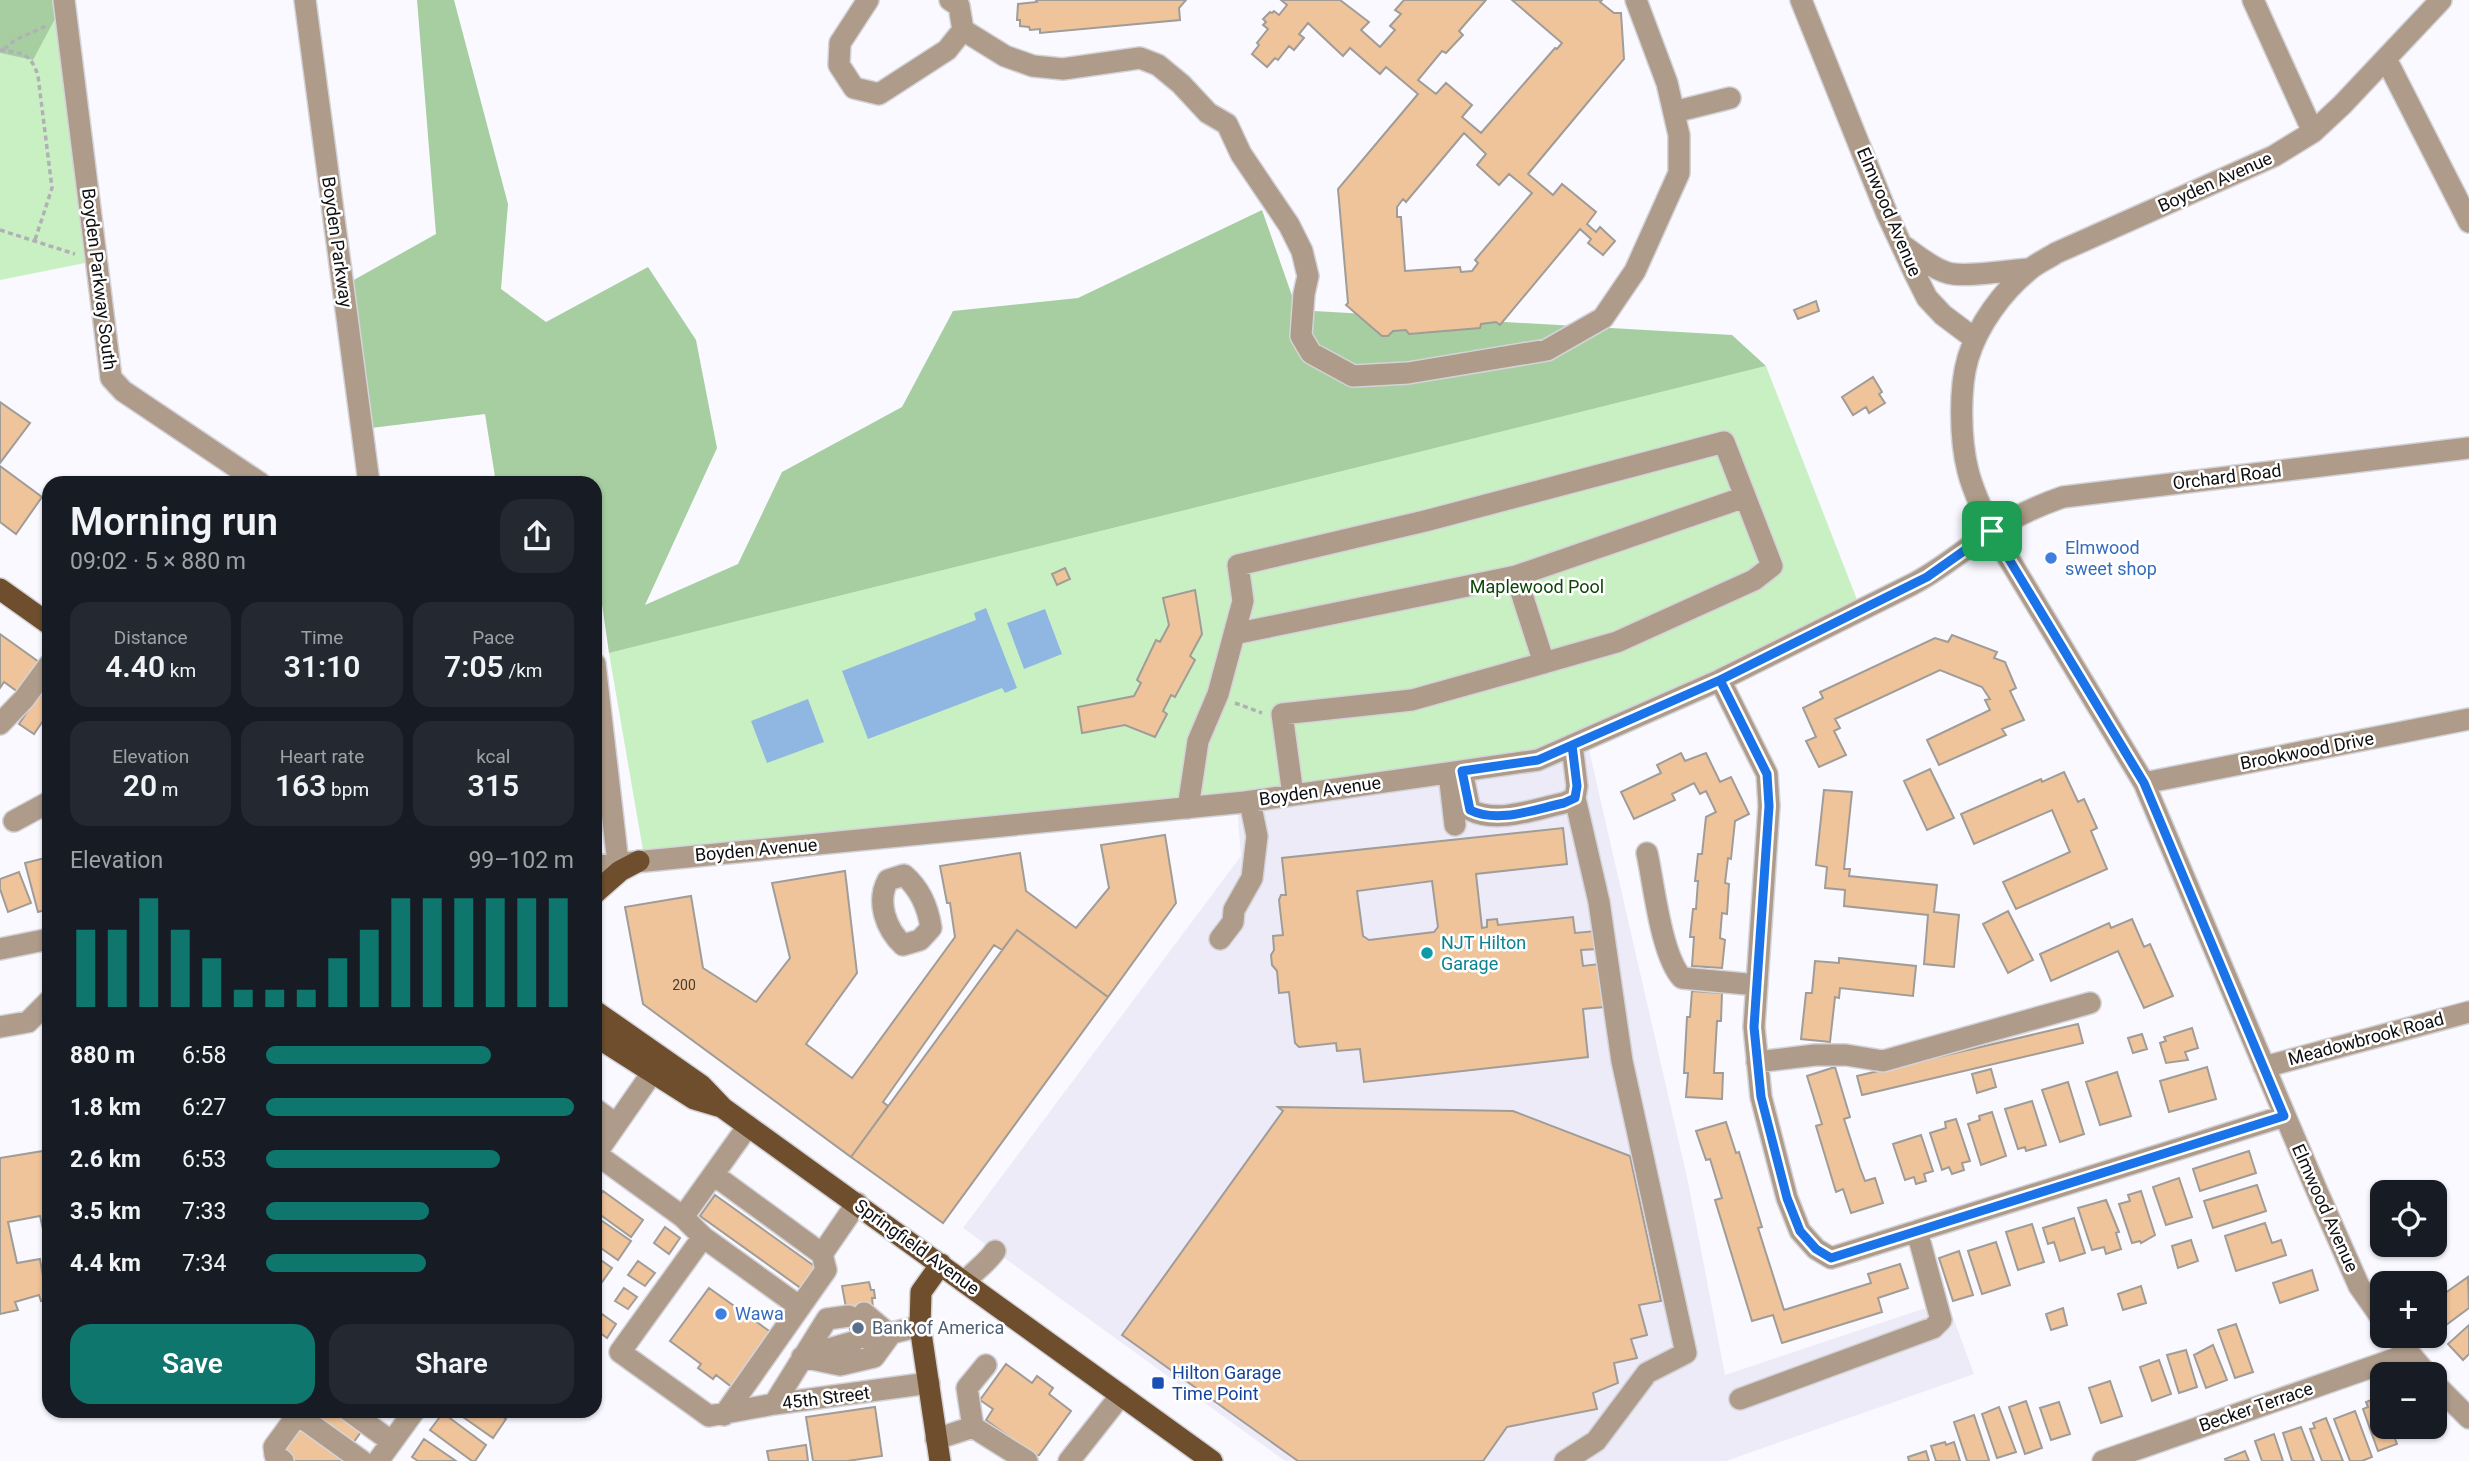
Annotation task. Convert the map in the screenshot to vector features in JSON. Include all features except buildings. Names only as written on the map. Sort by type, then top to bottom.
[{"type":"main road","points":[[0,589],[42,619]]},
{"type":"main road","points":[[602,888],[629,862]]},
{"type":"main road","name":"Springfield Avenue","points":[[604,1030],[652,1073],[694,1099],[723,1108]]},
{"type":"main road","name":"Springfield Avenue","points":[[604,1030],[701,1085],[723,1108],[941,1264],[971,1276],[1121,1395],[1212,1461]]},
{"type":"main road","points":[[940,1461],[919,1326],[921,1292],[941,1264]]},
{"type":"street","name":"Boyden Parkway","points":[[305,0],[368,476]]},
{"type":"street","points":[[868,0],[840,43],[839,65],[854,88],[878,94],[947,50],[963,30],[959,6],[950,0]]},
{"type":"street","points":[[963,30],[1005,56],[1033,66],[1063,69],[1140,58],[1158,65],[1181,84],[1208,113],[1227,124],[1241,154],[1289,225],[1302,251],[1308,276],[1301,336],[1311,353],[1353,376],[1408,373],[1547,350],[1603,318],[1635,271],[1679,173],[1679,135],[1667,83],[1636,0]]},
{"type":"street","name":"Elmwood Avenue","points":[[1801,0],[1900,243],[1927,298],[1943,315],[1975,339],[1967,360],[1961,405],[1964,449],[1974,489],[1992,531],[2144,783],[2284,1116],[2360,1286],[2370,1301]]},
{"type":"street","points":[[2253,0],[2314,132]]},
{"type":"street","name":"Boyden Avenue","points":[[1975,339],[1995,307],[2030,268],[2056,253],[2274,156],[2314,132],[2441,0]]},
{"type":"street","name":"Boyden Parkway South","points":[[65,8],[111,378],[123,391],[250,476]]},
{"type":"street","points":[[2386,59],[2469,222]]},
{"type":"street","points":[[1674,112],[1730,98]]},
{"type":"street","points":[[1900,243],[1947,273],[1971,274],[2030,268]]},
{"type":"street","points":[[1188,808],[1198,741],[1226,699],[1234,634],[1243,601],[1238,565],[1425,521],[1724,442],[1772,566],[1754,580],[1617,642],[1412,700],[1282,714],[1293,795]]},
{"type":"street","name":"Orchard Road","points":[[1992,531],[2030,509],[2063,497],[2469,448]]},
{"type":"street","points":[[1234,634],[1516,576],[1745,497]]},
{"type":"street","name":"Boyden Avenue","points":[[602,865],[1250,802],[1538,760],[1720,680],[1927,577],[1992,531]]},
{"type":"street","points":[[1516,576],[1544,663]]},
{"type":"street","points":[[0,724],[24,699],[42,674]]},
{"type":"street","points":[[1720,680],[1767,774],[1769,806],[1754,1027],[1761,1097],[1787,1198],[1800,1231],[1816,1249],[1831,1258],[2284,1116]]},
{"type":"street","points":[[602,705],[629,862]]},
{"type":"street","name":"Brookwood Drive","points":[[2144,783],[2469,719]]},
{"type":"street","points":[[1564,1461],[1596,1441],[1647,1373],[1686,1353],[1622,1061],[1599,902],[1575,798],[1577,786],[1572,745]]},
{"type":"street","points":[[1455,772],[1470,810],[1490,817],[1564,803],[1575,798]]},
{"type":"street","points":[[1455,772],[1455,825]]},
{"type":"street","points":[[1214,935],[1233,922],[1234,910],[1252,878],[1257,836],[1250,802]]},
{"type":"street","points":[[14,821],[42,806]]},
{"type":"street","points":[[899,837],[904,875],[914,883],[929,912],[931,928],[920,940],[903,945],[891,934],[884,913],[883,888],[888,880],[904,875]]},
{"type":"street","points":[[1647,853],[1666,945],[1676,971],[1682,978],[1757,985]]},
{"type":"street","points":[[0,949],[42,940]]},
{"type":"street","points":[[1758,1062],[1815,1055],[1846,1055],[1883,1061],[2090,1003]]},
{"type":"street","points":[[0,1027],[28,1022],[42,1008]]},
{"type":"street","name":"Meadowbrook Road","points":[[2264,1067],[2469,1012]]},
{"type":"street","points":[[602,1144],[652,1073]]},
{"type":"street","points":[[602,1114],[616,1124]]},
{"type":"street","points":[[683,1217],[748,1126]]},
{"type":"street","points":[[602,1159],[800,1307]]},
{"type":"street","points":[[704,1237],[620,1352],[709,1416],[724,1415],[826,1270],[822,1254],[714,1175]]},
{"type":"street","points":[[822,1254],[856,1203]]},
{"type":"street","points":[[1740,1399],[1933,1328],[1939,1323],[1941,1320],[1917,1231]]},
{"type":"street","points":[[971,1276],[975,1259],[990,1248]]},
{"type":"street","points":[[774,1404],[827,1319],[856,1315],[890,1335]]},
{"type":"street","points":[[802,1357],[919,1326]]},
{"type":"street","points":[[802,1357],[840,1365],[874,1357],[890,1335]]},
{"type":"street","points":[[2405,1348],[2417,1362]]},
{"type":"street","name":"Becker Terrace","points":[[2103,1461],[2410,1354]]},
{"type":"street","points":[[986,1365],[967,1388],[973,1427],[1027,1461]]},
{"type":"street","name":"45th Street","points":[[724,1415],[774,1404],[929,1383]]},
{"type":"street","points":[[1069,1461],[1121,1395]]},
{"type":"street","points":[[2447,1395],[2469,1418]]},
{"type":"street","points":[[283,1461],[275,1455],[274,1447],[295,1418]]},
{"type":"street","points":[[306,1418],[362,1461]]},
{"type":"street","points":[[359,1418],[392,1442]]},
{"type":"street","points":[[378,1461],[406,1418]]},
{"type":"street","points":[[936,1439],[973,1427]]},
{"type":"path","points":[[1,50],[65,8]]},
{"type":"path","points":[[1,50],[16,51],[27,56],[34,64],[38,76],[52,188],[35,240]]},
{"type":"path","points":[[0,230],[96,261]]},
{"type":"path","points":[[1226,699],[1257,713],[1282,714]]},
{"type":"shaded area","name":"NJT Hilton Garage","points":[[1587,741],[1688,1182],[1725,1375],[1947,1301],[1974,1374],[1726,1461],[1285,1461],[963,1228],[1241,856],[1236,795]]},
{"type":"green space","points":[[0,0],[63,0],[33,60],[0,53]]},
{"type":"green space","points":[[417,0],[454,0],[508,204],[501,289],[546,322],[648,267],[696,340],[717,448],[645,605],[738,564],[782,472],[902,407],[953,311],[1078,298],[1262,210],[1297,310],[1732,335],[1766,366],[609,653],[602,604],[602,476],[495,476],[485,414],[363,429],[343,286],[436,234]]},
{"type":"green space","points":[[63,4],[100,260],[0,280],[0,53],[33,59]]},
{"type":"green space","name":"Maplewood Pool","points":[[1766,366],[1863,615],[1587,741],[1236,795],[645,862],[609,653]]},
{"type":"water","points":[[986,608],[1017,688],[1005,693],[1002,688],[868,739],[842,671],[976,620],[974,613]]},
{"type":"water","points":[[1045,609],[1062,654],[1024,669],[1007,623]]},
{"type":"water","points":[[808,699],[824,742],[767,763],[751,721]]},
{"type":"place","name":"Elmwood sweet shop","points":[[2051,558]]},
{"type":"place","name":"NJT Hilton Garage","points":[[1427,953]]},
{"type":"place","name":"Wawa","points":[[721,1314]]},
{"type":"place","name":"Bank of America","points":[[858,1328]]},
{"type":"place","name":"Hilton Garage Time Point","points":[[1158,1383]]},
{"type":"route","points":[[1992,531],[1927,577],[1720,680],[1538,760],[1462,771],[1470,810],[1478,814],[1490,817],[1564,803],[1575,798],[1577,786],[1572,745],[1720,680],[1767,774],[1769,806],[1754,1027],[1761,1097],[1787,1198],[1800,1231],[1816,1249],[1831,1258],[2284,1116],[2144,783],[1992,531]]}]
